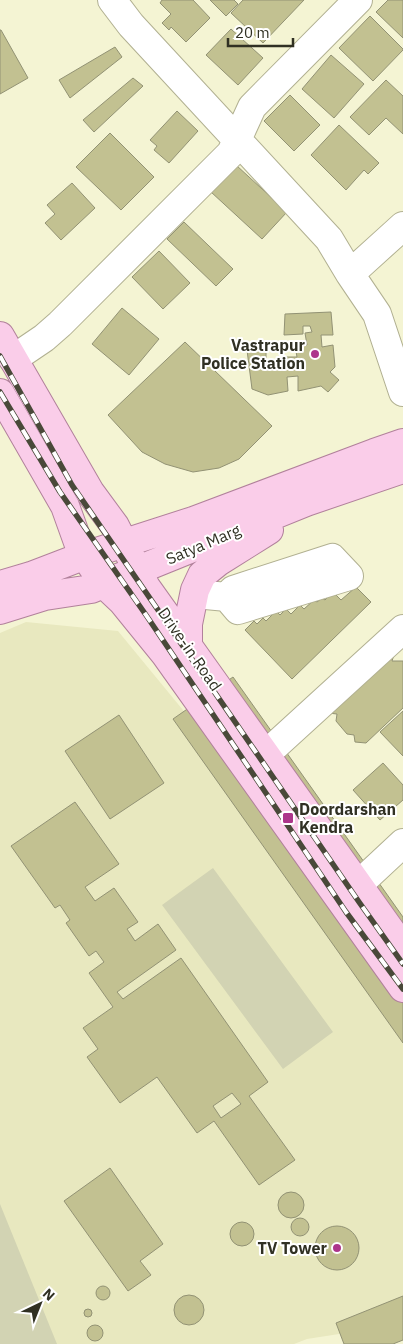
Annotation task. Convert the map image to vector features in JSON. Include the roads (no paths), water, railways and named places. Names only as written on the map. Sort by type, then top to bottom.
[{"type":"main road","name":"Drive-in Road","points":[[7,348],[90,492],[115,526],[146,587],[403,948]]},
{"type":"main road","name":"Drive-in Road","points":[[0,394],[65,506],[79,545],[104,584],[122,601],[165,654],[403,988]]},
{"type":"main road","name":"Satya Marg","points":[[0,585],[193,522],[403,443]]},
{"type":"main road","name":"Satya Marg","points":[[0,610],[45,596],[91,589],[306,502],[403,469]]},
{"type":"main road","points":[[188,646],[188,624],[194,594],[202,576],[218,562],[287,518],[306,502]]},
{"type":"street","points":[[112,0],[132,25],[329,239],[377,314],[403,392]]},
{"type":"street","points":[[7,348],[44,338],[60,324],[231,153],[252,107],[358,0]]},
{"type":"street","points":[[350,274],[403,226]]},
{"type":"street","points":[[194,594],[227,597]]},
{"type":"street","points":[[265,754],[403,628]]},
{"type":"street","points":[[358,885],[403,843]]},
{"type":"railway","points":[[0,356],[72,485],[403,964]]},
{"type":"railway","points":[[0,392],[60,492],[146,615],[346,912],[403,989]]},
{"type":"place","name":"Vastrapur Police Station","points":[[315,354]]},
{"type":"place","name":"Doordarshan Kendra","points":[[288,818]]},
{"type":"place","name":"TV Tower","points":[[337,1248]]}]
